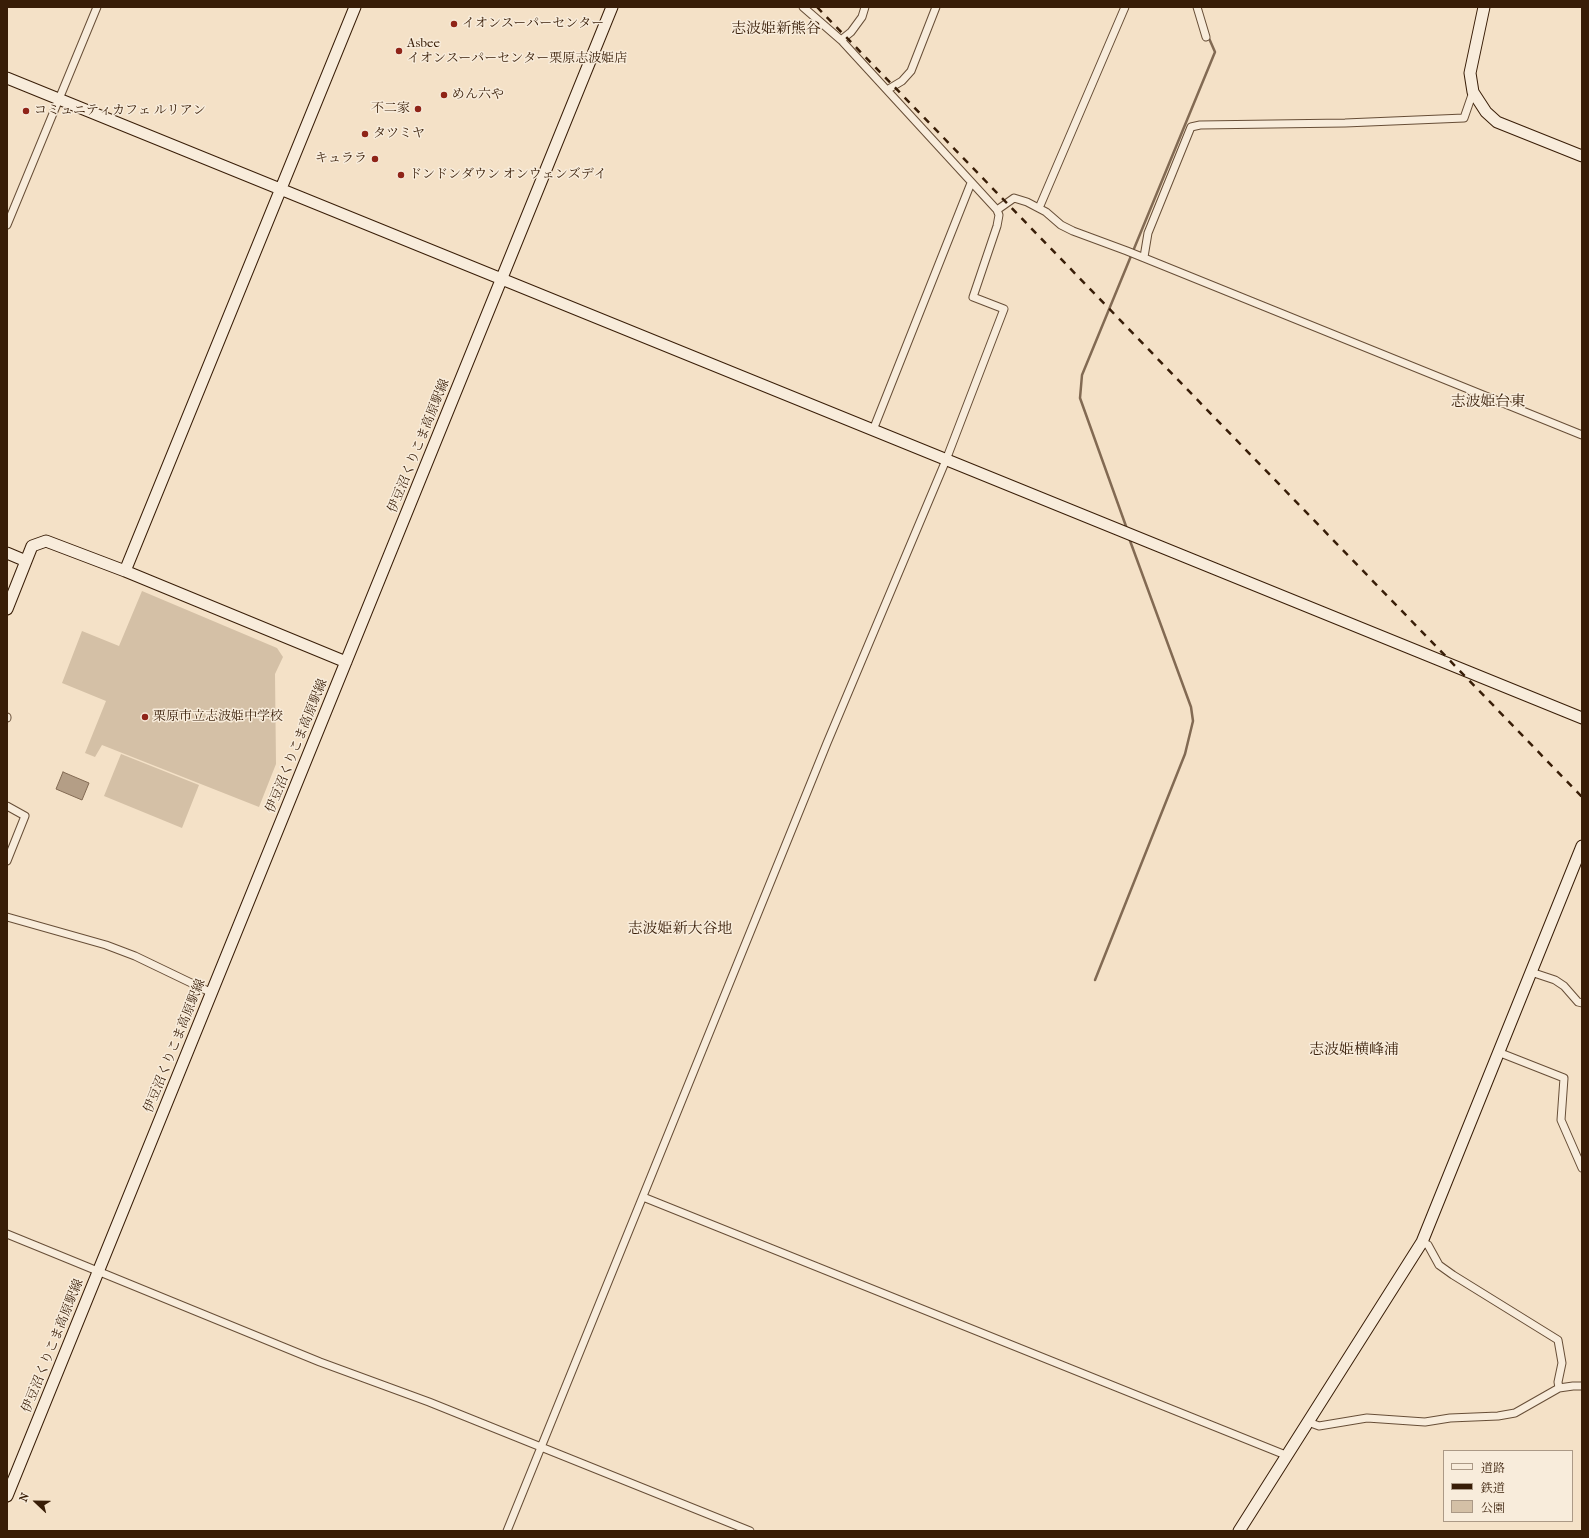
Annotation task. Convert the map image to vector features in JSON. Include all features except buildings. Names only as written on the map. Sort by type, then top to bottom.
[{"type":"street","points":[[7,224],[97,7]]},
{"type":"street","points":[[126,571],[355,7]]},
{"type":"street","name":"伊豆沼くりこま高原駅線","points":[[7,1496],[612,7]]},
{"type":"street","points":[[508,1531],[821,758],[946,460],[1004,309],[973,297],[997,226],[999,215],[997,210],[841,40],[803,7]]},
{"type":"street","points":[[841,40],[851,32],[862,17],[865,7]]},
{"type":"street","points":[[887,90],[902,81],[911,71],[936,7]]},
{"type":"street","points":[[1039,208],[1125,7]]},
{"type":"street","points":[[1197,7],[1206,37]]},
{"type":"street","points":[[1484,7],[1470,73],[1474,92],[1486,112],[1497,122],[1582,156]]},
{"type":"street","points":[[7,78],[1582,718]]},
{"type":"street","points":[[1141,256],[1148,233],[1190,127],[1200,125],[1345,123],[1464,118],[1474,92]]},
{"type":"street","points":[[872,430],[971,183]]},
{"type":"street","points":[[997,210],[1014,198],[1039,208],[1061,225],[1127,250],[1582,435]]},
{"type":"street","points":[[7,609],[32,546],[38,542],[46,541],[126,571],[346,662]]},
{"type":"street","points":[[7,553],[26,561]]},
{"type":"street","points":[[7,806],[25,816],[7,861]]},
{"type":"street","points":[[1239,1531],[1288,1456],[1422,1242],[1582,846]]},
{"type":"street","points":[[7,918],[128,953],[212,993]]},
{"type":"street","points":[[1531,972],[1560,983],[1578,1002],[1582,1003]]},
{"type":"street","points":[[1498,1052],[1564,1078],[1561,1120],[1582,1168]]},
{"type":"street","points":[[643,1196],[1288,1456]]},
{"type":"street","points":[[7,1234],[320,1362],[429,1402],[750,1531]]},
{"type":"street","points":[[1422,1242],[1428,1245],[1439,1265],[1558,1340],[1562,1363],[1558,1382],[1559,1388]]},
{"type":"street","points":[[1308,1422],[1319,1426],[1367,1418],[1425,1422],[1450,1418],[1498,1416],[1515,1413],[1559,1388],[1582,1386]]},
{"type":"green space","points":[[142,591],[277,648],[283,657],[275,674],[276,764],[259,807],[102,745],[95,757],[85,753],[106,701],[62,683],[82,631],[119,646]]},
{"type":"green space","points":[[121,754],[199,785],[182,828],[104,796]]},
{"type":"shaded area","points":[[63,772],[89,783],[82,800],[56,789]]},
{"type":"waterway","points":[[1127,529],[1080,398],[1082,375],[1215,52],[1208,36]]},
{"type":"waterway","points":[[1095,980],[1185,754],[1193,721],[1191,707],[1129,538]]},
{"type":"railway","points":[[817,7],[1582,797]]},
{"type":"place","name":"イオンスーパーセンター","points":[[454,24]]},
{"type":"place","name":"Asbee イオンスーパーセンター栗原志波姫店","points":[[399,51]]},
{"type":"place","name":"めん六や","points":[[444,95]]},
{"type":"place","name":"不二家","points":[[418,109]]},
{"type":"place","name":"コミュニティカフェ ルリアン","points":[[26,111]]},
{"type":"place","name":"タツミヤ","points":[[365,134]]},
{"type":"place","name":"キュララ","points":[[375,159]]},
{"type":"place","name":"ドンドンダウン オンウェンズデイ","points":[[401,175]]},
{"type":"place","name":"栗原市立志波姫中学校","points":[[145,717]]},
{"type":"district","name":"志波姫新熊谷","points":[[776,29]]},
{"type":"district","name":"志波姫台東","points":[[1488,402]]},
{"type":"district","name":"志波姫新大谷地","points":[[680,929]]},
{"type":"district","name":"志波姫横峰浦","points":[[1354,1050]]}]
